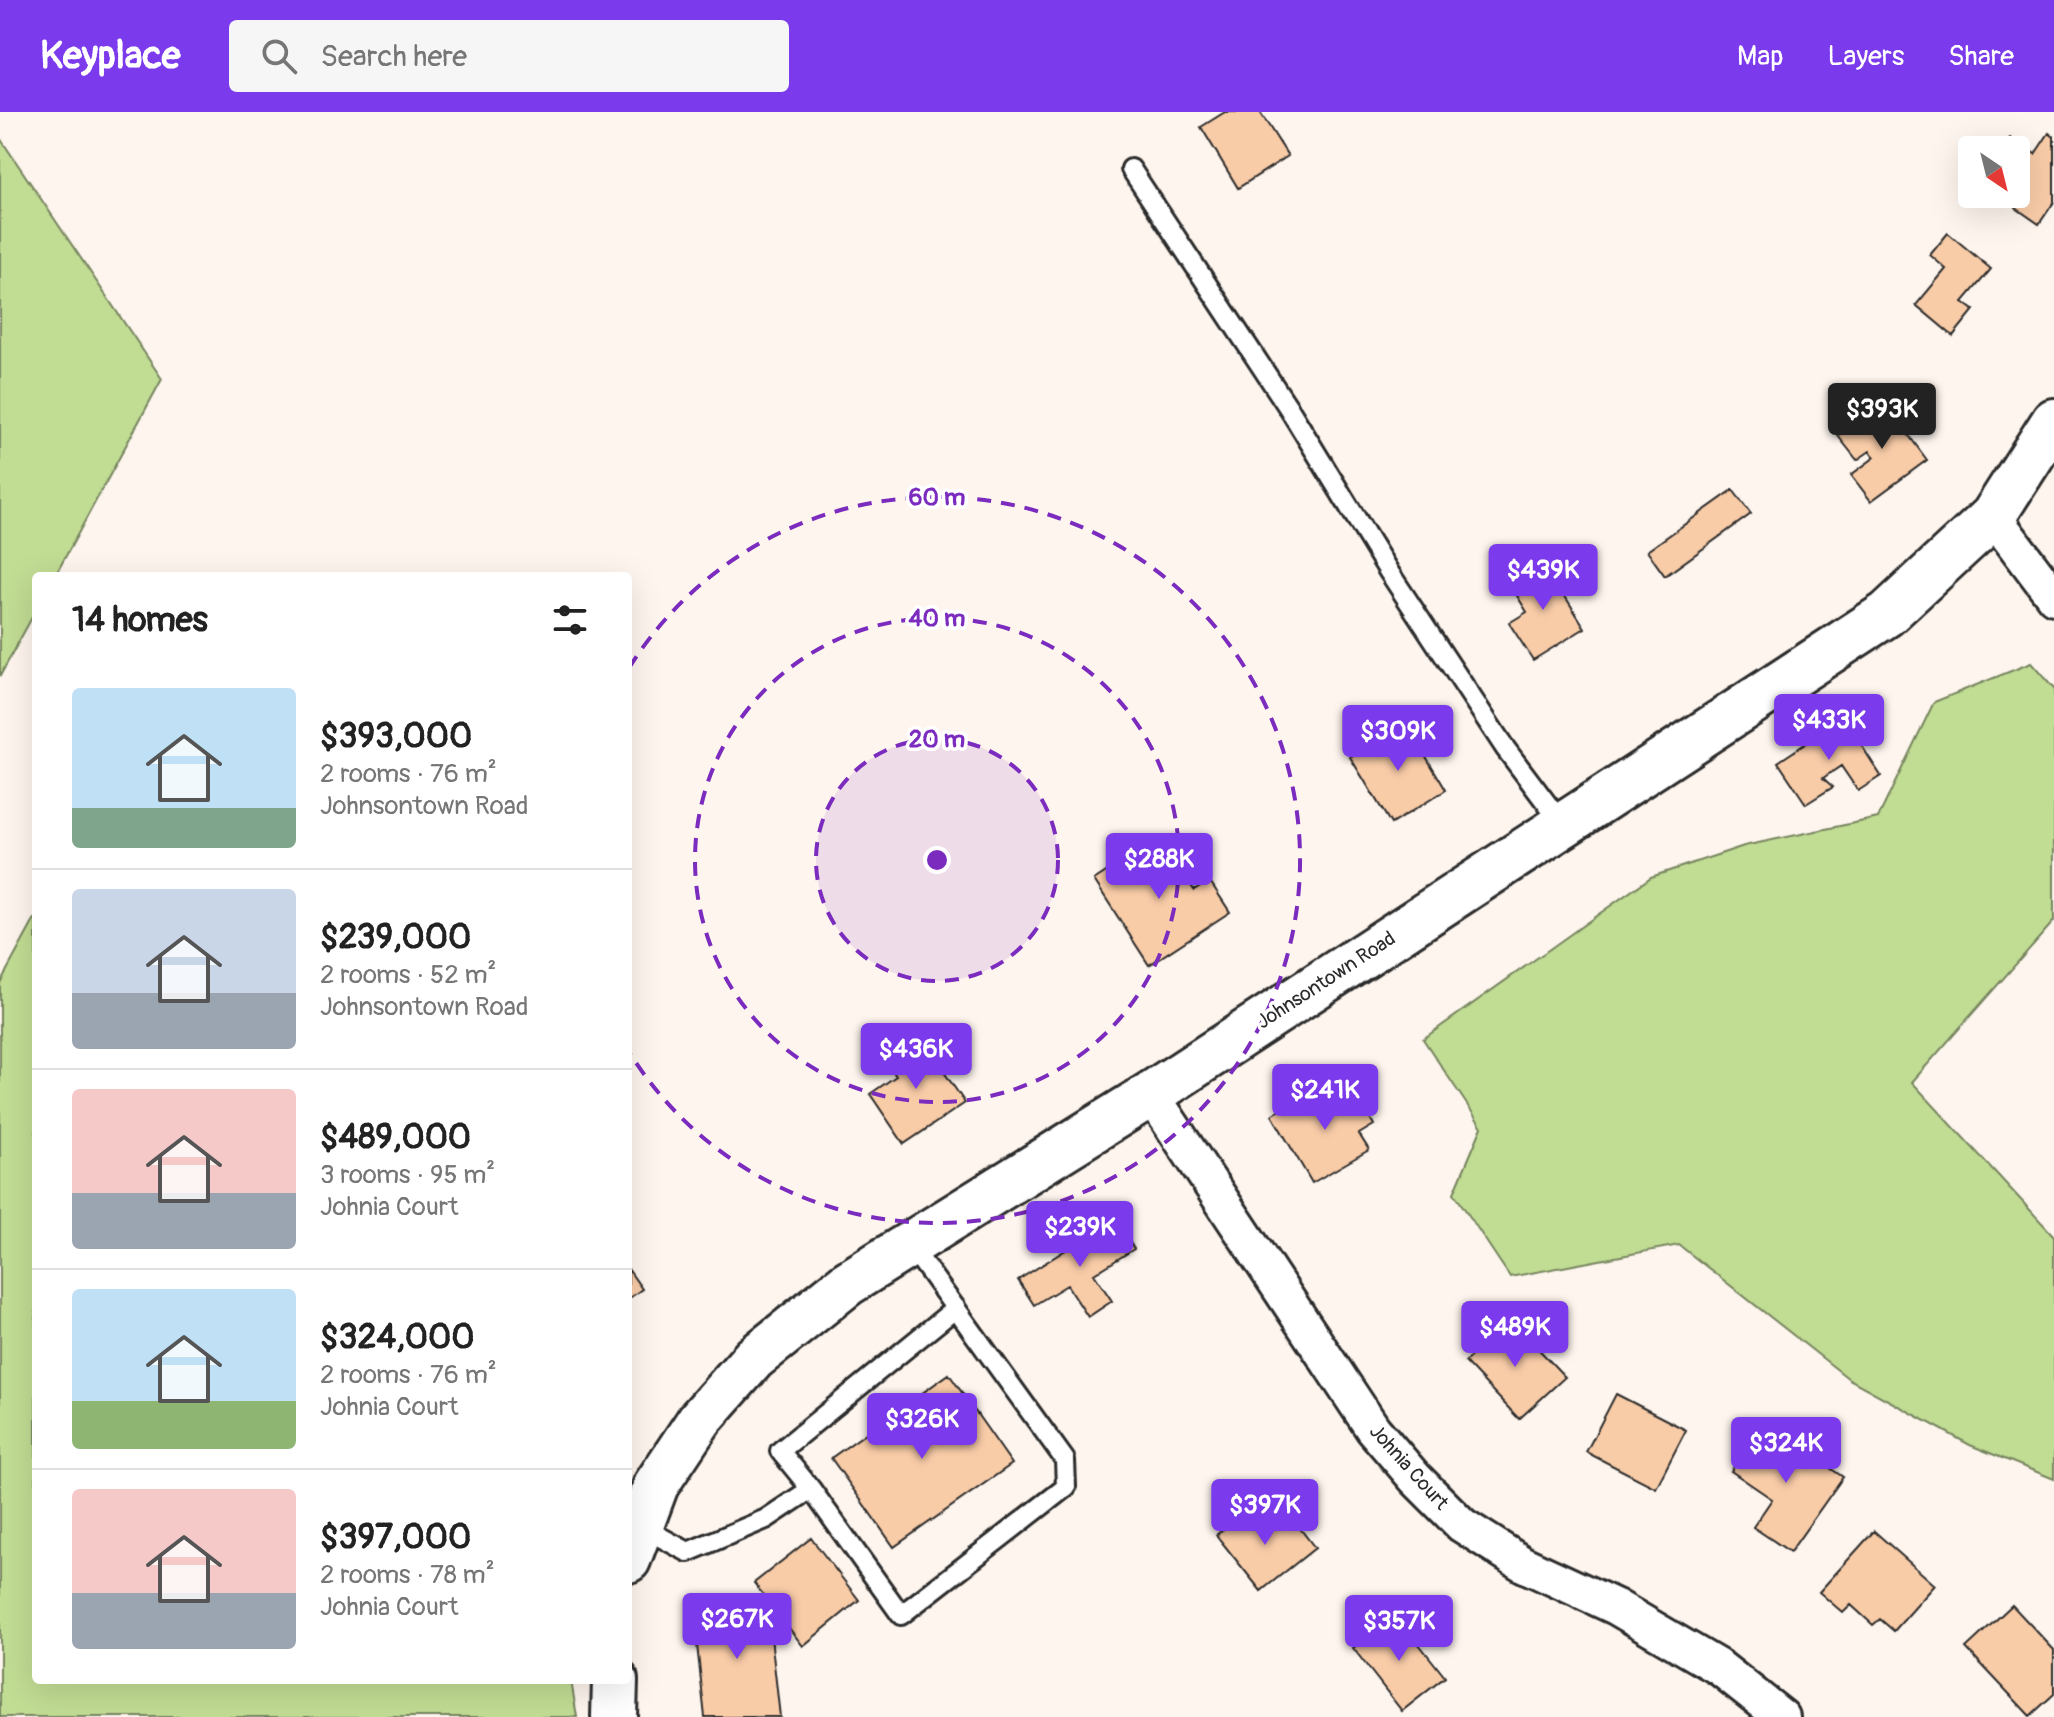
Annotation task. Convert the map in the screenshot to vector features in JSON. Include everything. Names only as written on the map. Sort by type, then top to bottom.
[{"type":"street","name":"Johnsontown Road","points":[[634,1543],[656,1485],[700,1419],[754,1358],[848,1283],[1151,1094],[1887,614],[1993,516],[2054,421]]},
{"type":"street","points":[[1993,516],[2054,597]]},
{"type":"street","name":"Johnia Court","points":[[1151,1094],[1373,1429],[1452,1516],[1523,1564],[1616,1607],[1720,1668],[1782,1717]]},
{"type":"street","points":[[614,1717],[615,1684]]},
{"type":"lane","points":[[1131,169],[1288,407],[1505,748],[1563,825]]},
{"type":"lane","points":[[910,1245],[956,1308],[1065,1460],[1066,1487],[901,1615],[780,1451],[956,1308]]},
{"type":"lane","points":[[634,1543],[688,1552],[766,1519],[811,1489]]},
{"type":"green space","points":[[0,138],[162,379],[57,572],[32,572],[32,617],[0,676]]},
{"type":"green space","points":[[2031,663],[2054,689],[2054,921],[1912,1082],[2054,1236],[2054,1479],[1970,1445],[1849,1379],[1679,1245],[1510,1277],[1454,1193],[1482,1127],[1423,1039],[1651,877],[1744,846],[1878,818],[1934,702]]},
{"type":"green space","points":[[32,924],[32,1684],[572,1684],[577,1717],[0,1717],[0,983]]},
{"type":"building","points":[[1225,112],[1260,112],[1288,156],[1238,188],[1201,127]]},
{"type":"building","points":[[2049,133],[2054,137],[2054,202],[2039,224],[2016,208],[2030,208],[2030,151],[2035,154]]},
{"type":"building","points":[[1948,233],[1991,269],[1963,302],[1974,310],[1953,336],[1916,305],[1946,269],[1930,255]]},
{"type":"building","points":[[1884,402],[1927,460],[1871,501],[1851,475],[1875,457],[1870,451],[1857,460],[1838,436]]},
{"type":"building","points":[[1733,490],[1751,514],[1665,576],[1647,551]]},
{"type":"building","points":[[1542,560],[1585,628],[1533,660],[1509,623],[1527,612],[1508,581]]},
{"type":"building","points":[[1844,718],[1881,776],[1858,791],[1841,766],[1823,778],[1833,787],[1806,804],[1778,762]]},
{"type":"building","points":[[1406,723],[1446,790],[1391,824],[1350,757]]},
{"type":"building","points":[[1160,837],[1194,890],[1209,880],[1230,912],[1149,965],[1094,880]]},
{"type":"building","points":[[919,1035],[965,1103],[904,1144],[870,1094],[896,1076],[884,1058]]},
{"type":"building","points":[[1352,1087],[1374,1125],[1359,1134],[1369,1150],[1312,1183],[1272,1115],[1310,1093],[1319,1107]]},
{"type":"building","points":[[1115,1219],[1134,1249],[1094,1274],[1112,1301],[1088,1317],[1067,1285],[1034,1305],[1018,1280]]},
{"type":"building","points":[[632,1275],[642,1289],[632,1296]]},
{"type":"building","points":[[1510,1319],[1565,1377],[1519,1419],[1465,1362]]},
{"type":"building","points":[[949,1374],[1012,1464],[894,1547],[831,1458]]},
{"type":"building","points":[[1616,1394],[1686,1430],[1656,1488],[1586,1452]]},
{"type":"building","points":[[1765,1423],[1843,1477],[1790,1552],[1753,1527],[1772,1499],[1731,1471]]},
{"type":"building","points":[[1248,1510],[1266,1533],[1289,1514],[1315,1548],[1261,1591],[1216,1535]]},
{"type":"building","points":[[1874,1531],[1935,1585],[1894,1631],[1880,1619],[1873,1625],[1851,1605],[1843,1613],[1819,1592]]},
{"type":"building","points":[[811,1538],[859,1600],[803,1646],[754,1583]]},
{"type":"building","points":[[767,1601],[780,1717],[705,1717],[693,1609]]},
{"type":"building","points":[[2012,1605],[2054,1650],[2054,1694],[2030,1716],[1966,1648]]},
{"type":"building","points":[[1396,1615],[1445,1677],[1402,1711],[1353,1648]]}]
